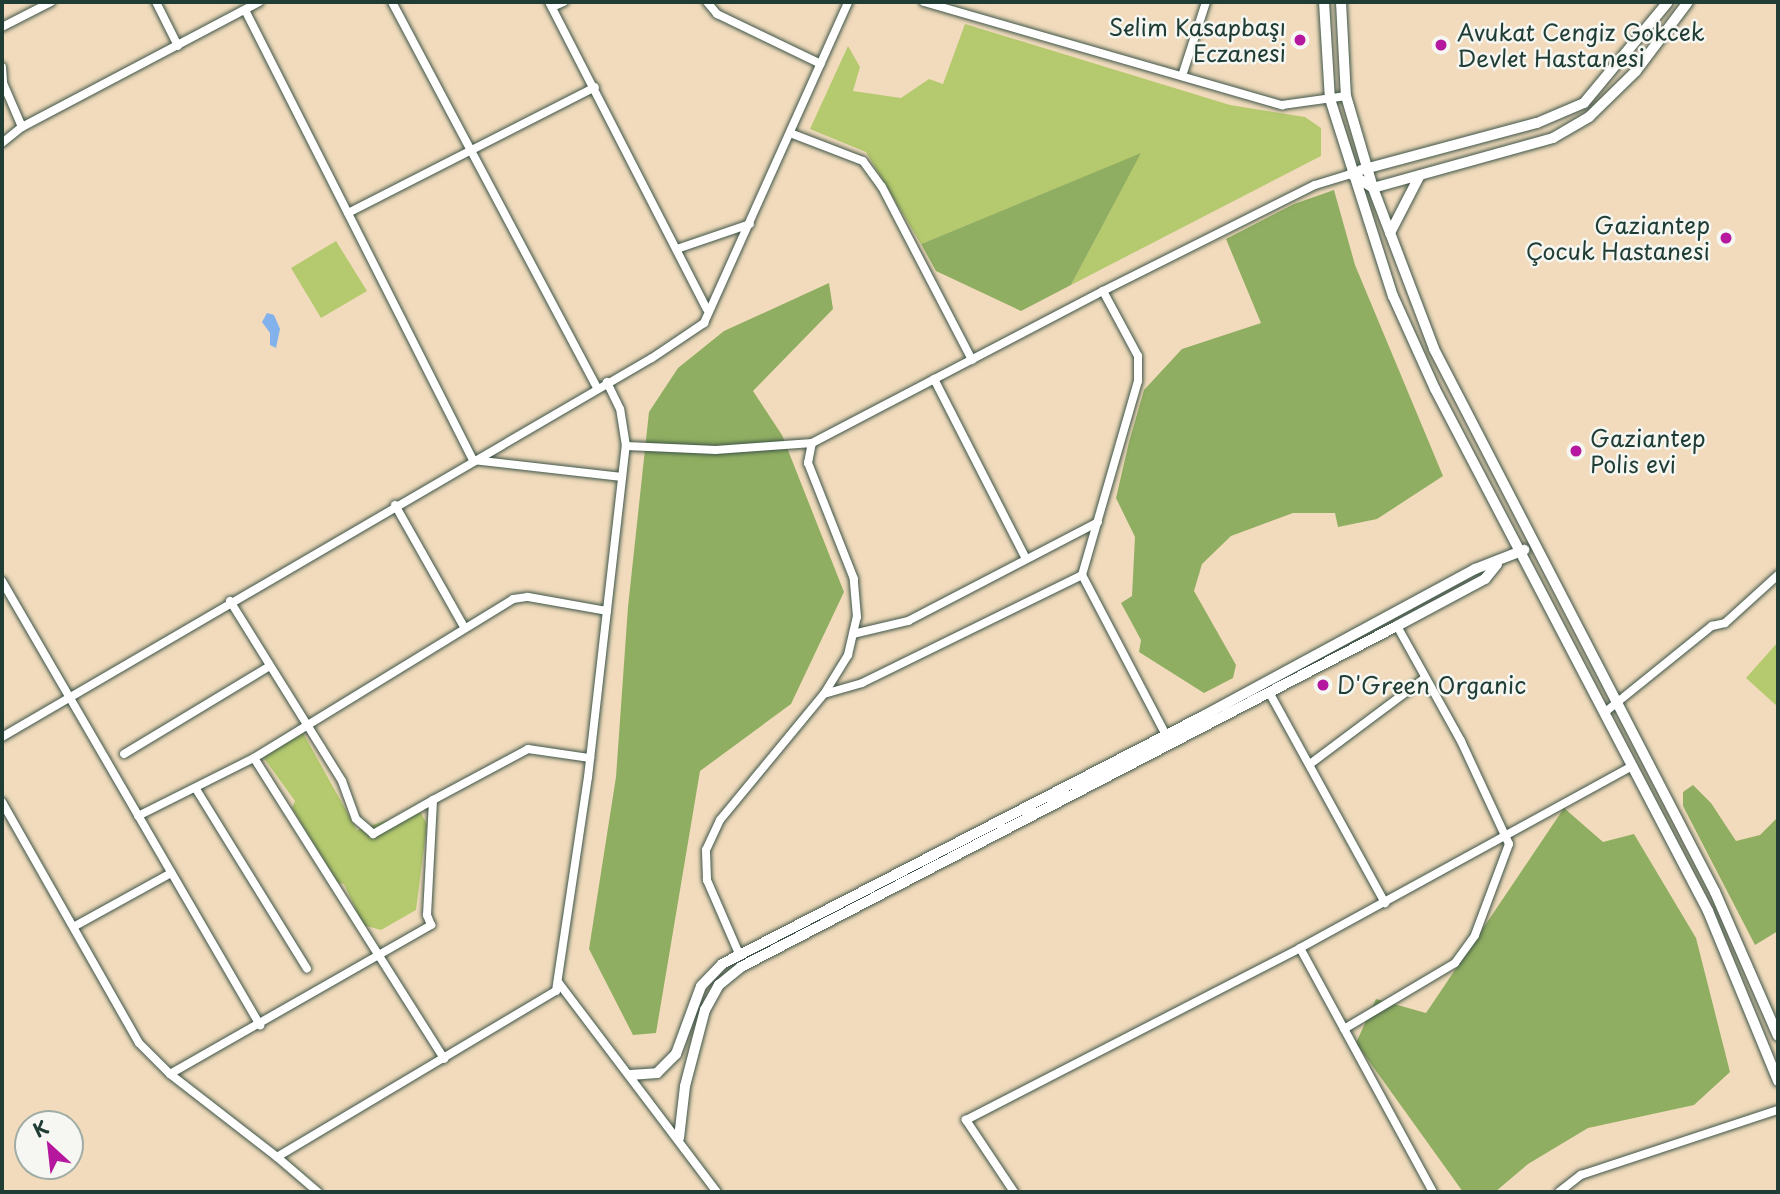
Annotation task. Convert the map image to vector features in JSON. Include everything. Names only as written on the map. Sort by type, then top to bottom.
[{"type":"street","points":[[2,27],[51,2]]},
{"type":"street","points":[[156,2],[178,46]]},
{"type":"street","points":[[2,143],[22,127],[259,2]]},
{"type":"street","points":[[392,2],[597,388]]},
{"type":"street","points":[[564,2],[551,5],[707,309]]},
{"type":"street","points":[[707,2],[717,14],[821,64]]},
{"type":"street","points":[[2,737],[704,323],[707,309],[750,224],[848,2]]},
{"type":"street","points":[[923,2],[935,3],[1282,104],[1346,96]]},
{"type":"street","points":[[1182,76],[1206,2]]},
{"type":"street","points":[[1325,2],[1330,99],[1351,174],[1413,343],[1519,553],[1707,911],[1778,1081]]},
{"type":"street","points":[[1341,2],[1346,96],[1373,188],[1453,391],[1719,901],[1778,1036]]},
{"type":"street","points":[[626,446],[716,450],[812,443],[1103,291],[1315,185],[1367,168],[1537,123],[1584,103],[1668,2]]},
{"type":"street","points":[[1351,174],[1373,188],[1553,138],[1589,117],[1636,71],[1688,2]]},
{"type":"street","points":[[244,10],[473,460]]},
{"type":"street","points":[[2,67],[3,83],[22,127]]},
{"type":"street","points":[[348,213],[595,87]]},
{"type":"street","points":[[790,133],[863,161],[883,187],[972,360]]},
{"type":"street","points":[[1391,233],[1420,175]]},
{"type":"street","points":[[677,249],[750,224]]},
{"type":"street","points":[[1103,291],[1138,356],[1138,381],[1082,575],[1168,739]]},
{"type":"street","points":[[934,379],[1026,559]]},
{"type":"street","points":[[276,1157],[556,991],[590,758],[626,446],[620,410],[607,382]]},
{"type":"street","points":[[740,956],[707,880],[706,850],[720,820],[824,694],[848,655],[857,617],[854,579],[808,463],[812,443]]},
{"type":"street","points":[[473,460],[622,477]]},
{"type":"street","points":[[396,505],[463,625]]},
{"type":"street","points":[[853,634],[908,621],[1098,522]]},
{"type":"street","points":[[679,1138],[685,1086],[705,1010],[719,985],[734,973],[1168,739],[1475,569],[1497,564],[1533,546]]},
{"type":"street","points":[[630,1075],[657,1073],[676,1054],[701,986],[722,964],[1397,626],[1485,579],[1497,564]]},
{"type":"street","points":[[824,694],[862,683],[1082,575]]},
{"type":"street","points":[[1604,713],[1618,706],[1712,626],[1726,623],[1778,575]]},
{"type":"street","points":[[2,581],[260,1025]]},
{"type":"street","points":[[138,816],[254,758],[463,625],[521,598],[607,611]]},
{"type":"street","points":[[230,601],[342,781],[356,820],[373,834],[528,749],[590,758]]},
{"type":"street","points":[[1345,1029],[1435,978],[1462,954],[1475,934],[1508,848],[1508,834],[1397,626]]},
{"type":"street","points":[[124,754],[270,666]]},
{"type":"street","points":[[1310,764],[1425,678]]},
{"type":"street","points":[[1269,692],[1385,903]]},
{"type":"street","points":[[254,758],[375,956],[444,1059]]},
{"type":"street","points":[[1014,1192],[966,1120],[1385,903],[1633,766]]},
{"type":"street","points":[[196,789],[307,969]]},
{"type":"street","points":[[170,1074],[431,925],[427,915],[433,800]]},
{"type":"street","points":[[2,802],[75,926],[139,1043],[170,1074],[318,1192]]},
{"type":"street","points":[[75,926],[172,873]]},
{"type":"street","points":[[1300,948],[1433,1192]]},
{"type":"street","points":[[558,982],[679,1138],[717,1192]]},
{"type":"street","points":[[1559,1192],[1581,1175],[1778,1110]]},
{"type":"green space","points":[[965,24],[1230,105],[1305,117],[1321,128],[1321,156],[1071,285],[1140,154],[921,244],[866,152],[810,129],[848,46],[860,67],[853,91],[901,98],[929,79],[943,84]]},
{"type":"green space","points":[[1141,153],[1071,285],[1021,311],[936,271],[921,244]]},
{"type":"green space","points":[[1334,190],[1355,265],[1443,476],[1377,519],[1338,527],[1335,513],[1293,513],[1231,536],[1202,564],[1194,591],[1236,665],[1233,678],[1204,693],[1139,652],[1141,640],[1121,603],[1132,596],[1135,537],[1116,498],[1129,442],[1144,390],[1182,349],[1261,323],[1226,239],[1294,204]]},
{"type":"green space","points":[[336,241],[367,291],[321,318],[291,268]]},
{"type":"green space","points":[[829,283],[833,309],[753,391],[782,435],[844,592],[791,704],[700,771],[656,1033],[633,1035],[589,949],[616,777],[628,607],[649,412],[678,368],[724,331]]},
{"type":"green space","points":[[1778,642],[1778,707],[1746,678]]},
{"type":"green space","points":[[302,731],[357,830],[419,810],[427,824],[416,910],[381,930],[363,925],[344,884],[338,883],[292,808],[295,801],[261,754]]},
{"type":"green space","points":[[1693,785],[1711,803],[1736,841],[1760,835],[1778,817],[1778,931],[1755,945],[1683,806],[1683,792]]},
{"type":"green space","points":[[1564,808],[1603,842],[1634,834],[1696,938],[1730,1072],[1694,1105],[1588,1128],[1528,1164],[1495,1192],[1463,1192],[1356,1043],[1376,999],[1426,1013]]},
{"type":"water","points":[[267,313],[274,315],[280,329],[276,348],[270,345],[270,333],[262,322]]},
{"type":"place","name":"Selim Kasapbaşı Eczanesi","points":[[1300,40]]},
{"type":"place","name":"Avukat Cengiz Gokcek Devlet Hastanesi","points":[[1441,45]]},
{"type":"place","name":"Gaziantep Çocuk Hastanesi","points":[[1726,238]]},
{"type":"place","name":"Gaziantep Polis evi","points":[[1576,451]]},
{"type":"place","name":"D'Green Organic","points":[[1323,685]]}]
